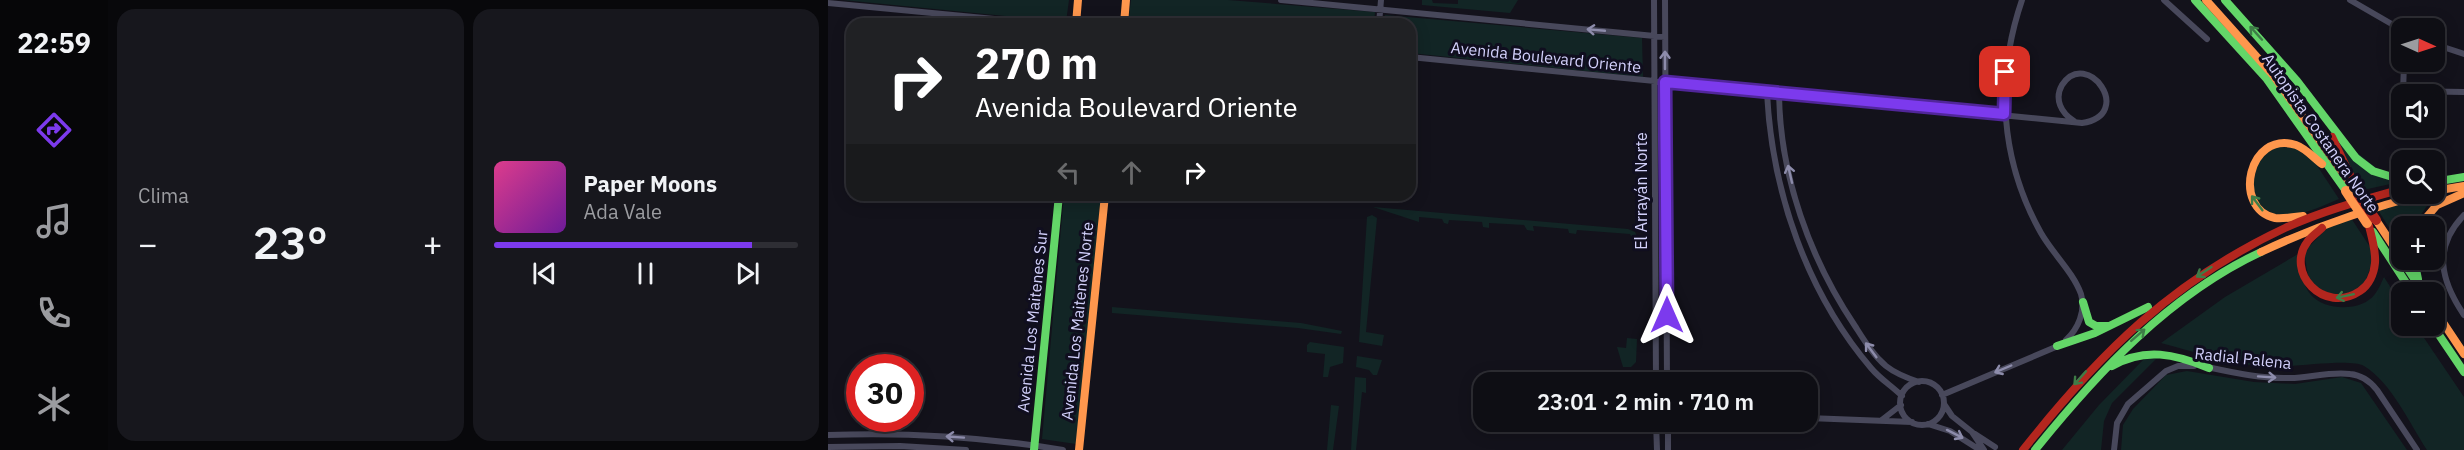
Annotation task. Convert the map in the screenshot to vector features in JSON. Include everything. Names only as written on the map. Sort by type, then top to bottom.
[{"type":"main road","points":[[1076,18],[1078,0]]},
{"type":"main road","points":[[1124,18],[1126,0]]},
{"type":"main road","name":"Autopista Costanera Norte","points":[[2195,0],[2266,78],[2345,190],[2391,246]]},
{"type":"main road","name":"Autopista Costanera Norte","points":[[2206,0],[2273,75],[2358,194],[2371,223],[2412,282]]},
{"type":"main road","points":[[2225,0],[2286,68],[2361,163],[2380,175],[2391,178]]},
{"type":"main road","points":[[2286,68],[2335,142],[2358,194]]},
{"type":"main road","points":[[2345,190],[2313,155],[2295,144],[2272,145],[2260,152],[2253,160],[2249,173],[2248,186],[2253,200],[2264,212],[2275,217],[2290,218],[2329,210],[2391,192]]},
{"type":"main road","points":[[2445,180],[2464,177]]},
{"type":"main road","points":[[2445,189],[2464,186]]},
{"type":"main road","points":[[2426,216],[2437,204],[2464,193]]},
{"type":"main road","name":"Avenida Los Maitenes Sur","points":[[1034,448],[1058,201]]},
{"type":"main road","name":"Avenida Los Maitenes Norte","points":[[1079,450],[1104,201]]},
{"type":"main road","points":[[2035,450],[2096,376],[2149,325],[2209,280],[2283,240],[2341,217],[2391,203]]},
{"type":"main road","points":[[2058,346],[2063,346],[2108,326],[2169,295],[2240,250],[2329,210]]},
{"type":"main road","points":[[2341,217],[2313,234],[2302,252],[2301,265],[2306,280],[2324,296],[2346,298],[2356,294],[2368,283],[2374,269],[2375,259],[2371,223]]},
{"type":"main road","points":[[2023,450],[2092,364],[2122,334],[2169,295]]},
{"type":"main road","points":[[2083,302],[2089,322],[2096,326],[2108,326]]},
{"type":"main road","points":[[2445,326],[2464,354]]},
{"type":"main road","points":[[2440,336],[2464,372]]},
{"type":"main road","points":[[2096,376],[2127,356],[2141,352],[2162,353],[2209,368]]},
{"type":"street","points":[[1281,0],[1665,37]]},
{"type":"street","points":[[1379,18],[1381,0]]},
{"type":"street","name":"El Arrayán Norte","points":[[1654,0],[1656,372]]},
{"type":"street","name":"El Arrayán Norte","points":[[1665,0],[1667,372]]},
{"type":"street","points":[[1942,395],[2058,346],[2077,327],[2083,302],[2078,286],[2045,241],[2025,201],[2015,172],[2004,114],[2004,86],[2007,58],[2022,0]]},
{"type":"street","points":[[2164,0],[2207,39]]},
{"type":"street","points":[[2350,0],[2391,24]]},
{"type":"street","points":[[828,3],[984,18]]},
{"type":"street","points":[[2445,48],[2464,54]]},
{"type":"street","name":"Avenida Boulevard Oriente","points":[[1416,58],[2074,121]]},
{"type":"street","points":[[2080,75],[2087,75],[2101,83],[2105,89],[2106,105],[2097,118],[2082,123],[2074,121],[2062,111],[2059,95],[2066,81],[2080,75]]},
{"type":"street","points":[[2445,92],[2464,92]]},
{"type":"street","points":[[1767,93],[1778,175],[1790,220],[1807,262],[1832,312],[1852,343],[1873,371],[1902,396]]},
{"type":"street","points":[[1779,94],[1783,141],[1805,228],[1821,266],[1849,318],[1875,356],[1898,374],[1932,384],[1942,395],[1944,404],[1952,416],[1995,447]]},
{"type":"street","points":[[2464,215],[2448,237],[2443,267],[2448,289],[2464,315]]},
{"type":"street","name":"Radial Palena","points":[[2114,450],[2119,417],[2128,404],[2152,382],[2174,367],[2188,365],[2270,378],[2343,373],[2357,375],[2370,382],[2377,390],[2417,450]]},
{"type":"street","points":[[1912,422],[1904,414],[1901,405],[1902,396],[1908,387],[1919,382]]},
{"type":"street","points":[[1927,424],[1940,416],[1944,404]]},
{"type":"street","points":[[1882,420],[1901,405]]},
{"type":"street","points":[[1818,418],[1927,424],[1956,434],[1982,450]]},
{"type":"street","points":[[1656,432],[1657,450]]},
{"type":"street","points":[[1668,432],[1668,450]]},
{"type":"street","points":[[1972,432],[1982,450]]},
{"type":"street","points":[[828,435],[933,436],[1063,450]]},
{"type":"street","points":[[828,447],[900,446],[966,450]]},
{"type":"green space","points":[[843,0],[1069,0],[1067,18],[1025,18]]},
{"type":"green space","points":[[1131,0],[1228,0],[1375,12],[1374,18],[1129,18]]},
{"type":"green space","points":[[1422,0],[1458,4],[1458,0],[1518,0],[1510,13],[1422,5]]},
{"type":"green space","points":[[1385,15],[1642,38],[1643,77],[1416,54],[1416,18],[1385,18]]},
{"type":"green space","points":[[2334,134],[2391,180],[2391,184],[2363,190],[2352,173]]},
{"type":"green space","points":[[2276,147],[2296,148],[2316,164],[2339,199],[2293,215],[2275,214],[2264,209],[2251,192],[2259,157]]},
{"type":"green space","points":[[1063,201],[1100,201],[1076,444],[1042,439]]},
{"type":"green space","points":[[2404,204],[2430,204],[2420,216],[2391,216],[2391,231],[2378,210]]},
{"type":"green space","points":[[1373,207],[1628,229],[1635,232],[1638,238],[1632,238],[1630,234],[1577,230],[1576,234],[1569,233],[1568,229],[1533,226],[1534,231],[1527,230],[1524,225],[1489,223],[1489,228],[1483,227],[1482,222],[1449,220],[1448,224],[1442,219],[1419,217],[1419,222]]},
{"type":"green space","points":[[1372,215],[1377,218],[1366,332],[1384,335],[1382,346],[1359,342],[1367,217]]},
{"type":"green space","points":[[2351,218],[2370,247],[2373,260],[2364,285],[2343,297],[2316,288],[2312,284],[2304,252],[2327,228]]},
{"type":"green space","points":[[2298,254],[2302,276],[2308,291],[2325,304],[2343,307],[2361,304],[2375,294],[2384,277],[2391,288],[2391,336],[2423,336],[2464,397],[2464,450],[2427,450],[2383,382],[2364,366],[2346,363],[2255,366],[2214,358],[2161,343],[2225,297]]},
{"type":"green space","points":[[1112,307],[1301,323],[1342,331],[1341,334],[1298,328],[1112,313]]},
{"type":"green space","points":[[1627,338],[1637,339],[1636,362],[1631,367],[1623,367],[1617,347],[1626,348]]},
{"type":"green space","points":[[1310,342],[1344,347],[1343,363],[1330,367],[1328,377],[1323,377],[1325,354],[1307,352],[1307,345]]},
{"type":"green space","points":[[1357,356],[1382,360],[1377,375],[1373,375],[1369,370],[1356,367]]},
{"type":"green space","points":[[2145,358],[2156,359],[2112,403],[2104,421],[2101,450],[2062,450],[2099,405]]},
{"type":"green space","points":[[2187,371],[2254,382],[2295,384],[2342,377],[2361,383],[2407,450],[2121,450],[2123,425],[2133,409],[2166,375]]},
{"type":"green space","points":[[1355,377],[1366,378],[1366,393],[1362,392],[1356,450],[1351,450]]},
{"type":"green space","points":[[1331,405],[1339,406],[1333,450],[1327,450]]},
{"type":"traffic: fast","points":[[2195,0],[2266,78],[2346,191]]},
{"type":"traffic: fast","points":[[2225,0],[2297,81],[2356,158],[2373,171],[2391,177]]},
{"type":"traffic: fast","points":[[2445,180],[2464,177]]},
{"type":"traffic: fast","points":[[1034,450],[1058,201]]},
{"type":"traffic: fast","points":[[2373,232],[2406,282]]},
{"type":"traffic: fast","points":[[2035,450],[2084,392],[2137,338],[2196,290],[2261,252]]},
{"type":"traffic: fast","points":[[2409,270],[2416,282]]},
{"type":"traffic: fast","points":[[2416,270],[2418,279]]},
{"type":"traffic: fast","points":[[2083,302],[2089,322],[2096,326],[2108,326]]},
{"type":"traffic: fast","points":[[2057,346],[2095,333],[2148,307]]},
{"type":"traffic: fast","points":[[2440,336],[2464,372]]},
{"type":"traffic: fast","points":[[2112,366],[2136,356],[2160,355],[2184,359],[2209,368]]},
{"type":"traffic: slow","points":[[1076,18],[1078,0]]},
{"type":"traffic: slow","points":[[1124,18],[1126,0]]},
{"type":"traffic: slow","points":[[2206,0],[2273,75],[2358,194]]},
{"type":"traffic: slow","points":[[2303,216],[2275,218],[2262,212],[2253,201],[2250,187],[2251,172],[2257,159],[2266,149],[2280,143],[2299,146],[2322,164]]},
{"type":"traffic: slow","points":[[2445,189],[2464,186]]},
{"type":"traffic: slow","points":[[2346,191],[2367,223]]},
{"type":"traffic: slow","points":[[2428,216],[2437,205],[2464,193]]},
{"type":"traffic: slow","points":[[1079,450],[1104,201]]},
{"type":"traffic: slow","points":[[2261,252],[2341,219],[2391,203]]},
{"type":"traffic: slow","points":[[2376,220],[2391,242]]},
{"type":"traffic: slow","points":[[2445,326],[2464,354]]},
{"type":"traffic: jam","points":[[2332,137],[2351,177]]},
{"type":"traffic: jam","points":[[2023,450],[2080,382],[2140,323],[2172,296],[2244,249],[2285,228],[2343,206],[2391,192]]},
{"type":"traffic: jam","points":[[2358,194],[2376,220]]},
{"type":"traffic: jam","points":[[2322,228],[2308,241],[2302,253],[2301,265],[2304,277],[2311,287],[2333,298],[2346,297],[2360,291],[2370,279],[2375,258],[2369,226]]},
{"type":"route","points":[[1667,315],[1665,82],[2004,114],[2005,72]]}]
